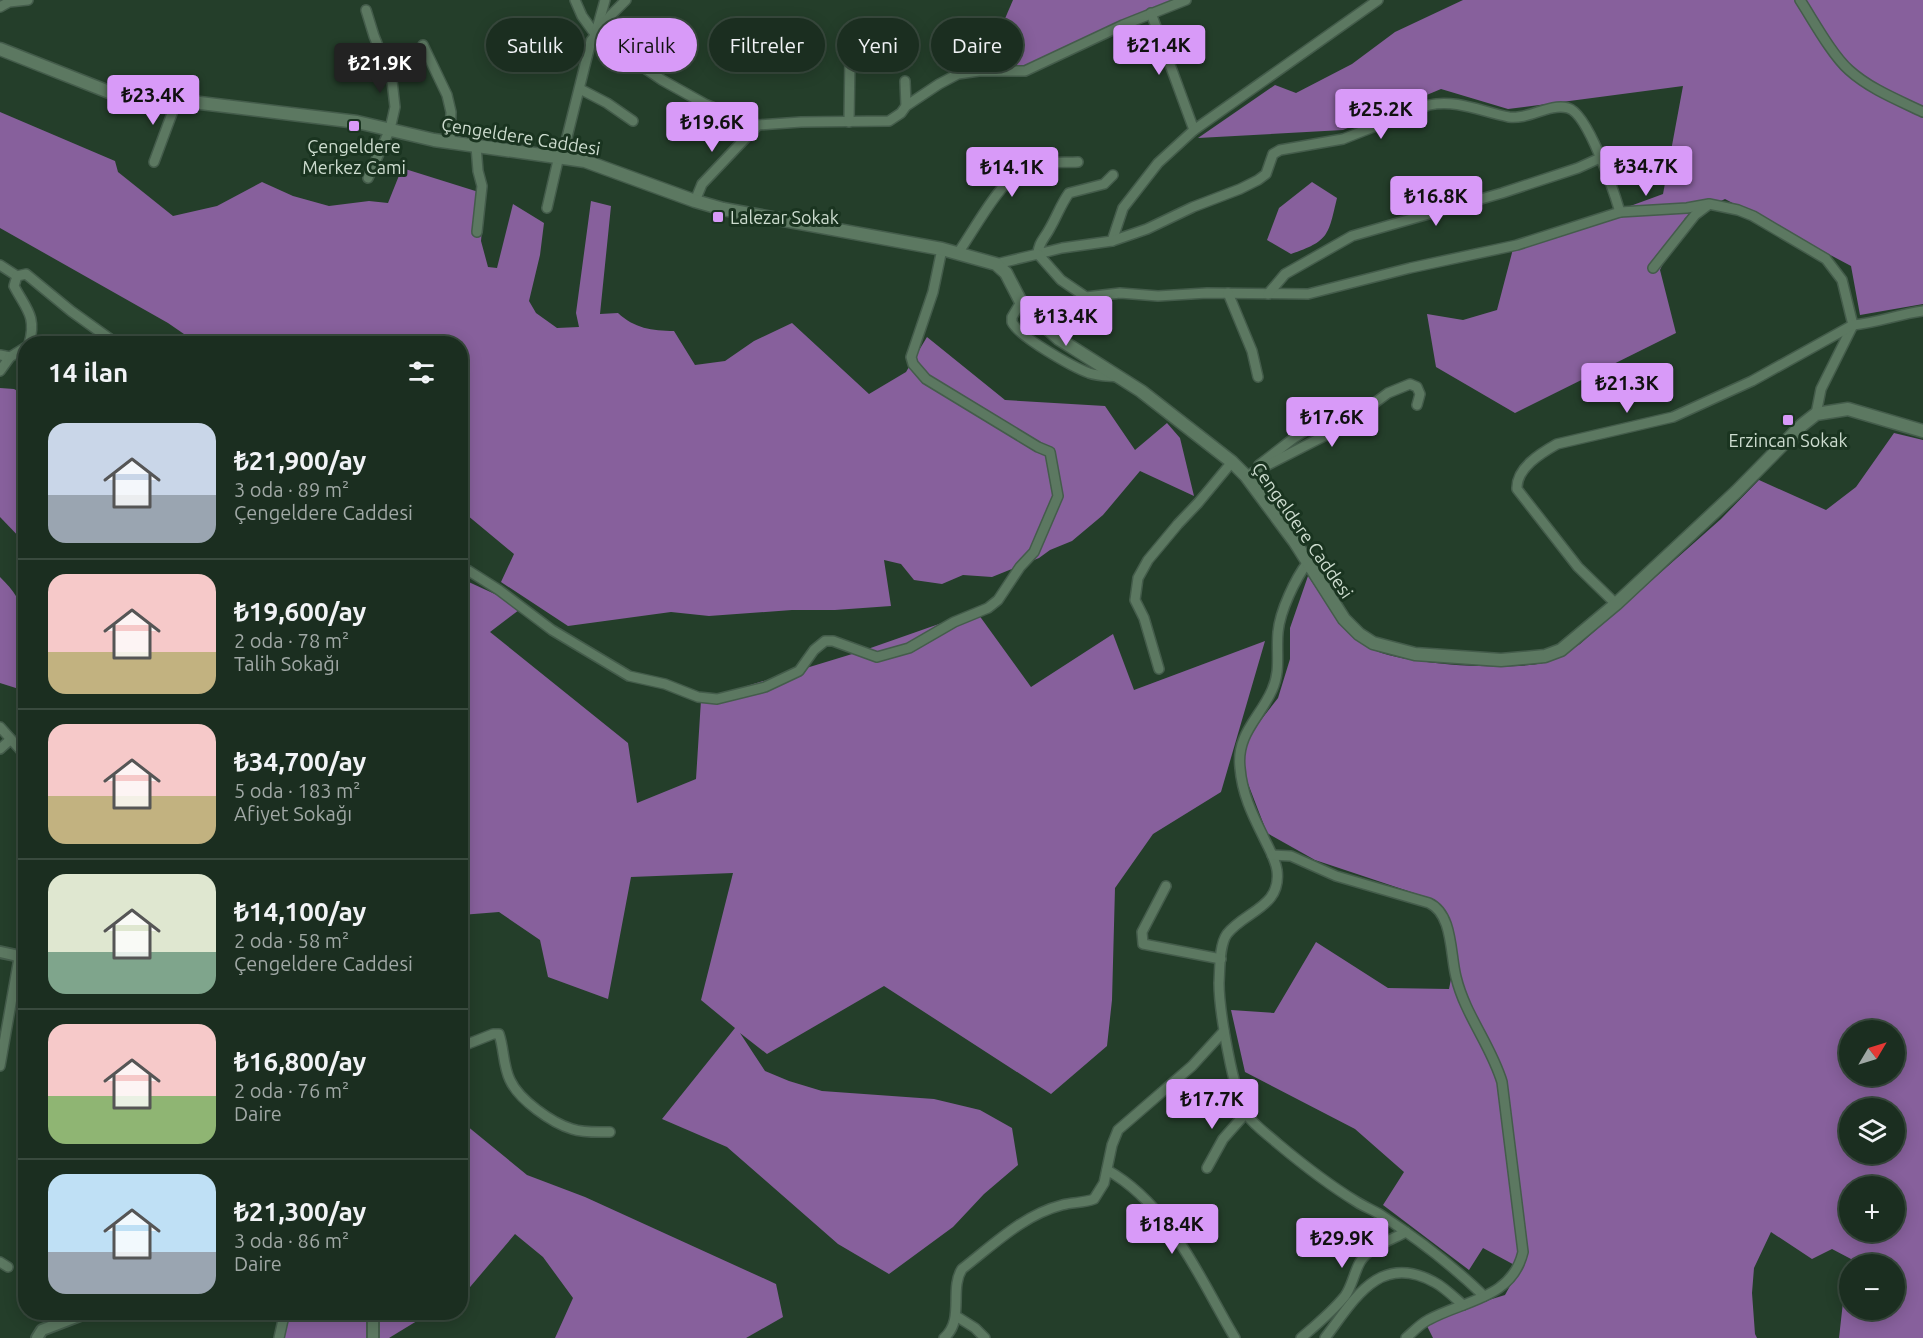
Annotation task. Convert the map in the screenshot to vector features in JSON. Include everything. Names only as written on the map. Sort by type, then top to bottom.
[{"type":"main road","name":"Çengeldere Caddesi","points":[[0,49],[109,92],[357,122],[450,142],[585,161],[723,209],[942,249],[996,264],[1006,273],[1021,302],[1059,339],[1123,378],[1232,462],[1246,476],[1308,562],[1344,619],[1359,634],[1373,643],[1415,654],[1502,660],[1545,656],[1561,650],[1616,604],[1816,414]]},
{"type":"main road","points":[[1816,414],[1848,409],[1923,431]]},
{"type":"street","points":[[0,7],[9,2],[28,0]]},
{"type":"street","points":[[575,0],[582,16],[595,34],[662,80],[705,104],[758,125],[889,121],[901,114],[906,106],[958,74],[979,71],[1025,71],[1151,13],[1186,0]]},
{"type":"street","points":[[595,34],[605,0]]},
{"type":"street","points":[[547,208],[591,41],[626,0]]},
{"type":"street","points":[[1112,241],[1123,208],[1158,163],[1194,129],[1378,0]]},
{"type":"street","points":[[1800,0],[1848,70],[1887,95],[1923,112]]},
{"type":"street","points":[[366,10],[392,81],[395,107],[390,129],[368,178]]},
{"type":"street","points":[[1151,13],[1194,129]]},
{"type":"street","points":[[423,45],[447,95],[451,112],[450,142]]},
{"type":"street","points":[[849,122],[850,72]]},
{"type":"street","points":[[906,81],[906,106]]},
{"type":"street","points":[[580,89],[607,103],[633,121]]},
{"type":"street","points":[[154,162],[177,100]]},
{"type":"street","points":[[996,264],[1062,248],[1112,241],[1147,229],[1258,180],[1266,174],[1274,154],[1280,150],[1343,139],[1429,105],[1443,102],[1513,117],[1567,108],[1575,112],[1583,120],[1609,174],[1620,212]]},
{"type":"street","points":[[695,201],[702,184],[758,125]]},
{"type":"street","points":[[476,146],[482,186],[477,232]]},
{"type":"street","points":[[1268,294],[1285,274],[1352,236],[1502,193],[1578,168],[1600,158]]},
{"type":"street","points":[[958,253],[1005,184],[1016,175],[1034,165],[1078,162]]},
{"type":"street","points":[[1113,175],[1104,184],[1069,193],[1038,246],[1038,254],[1061,280],[1086,297],[1119,293],[1158,296],[1227,293],[1308,294],[1410,268],[1517,245],[1620,212],[1688,208],[1708,204],[1738,210],[1753,216],[1826,259],[1842,280],[1853,325],[1821,389],[1816,414]]},
{"type":"street","points":[[1653,268],[1695,215],[1708,204]]},
{"type":"street","points":[[468,571],[499,590],[552,630],[629,676],[665,684],[698,697],[717,699],[765,687],[799,671],[813,650],[825,641],[833,641],[877,657],[909,648],[954,622],[988,608],[998,600],[1020,567],[1034,552],[1058,496],[1050,452],[926,379],[913,364],[911,357],[933,292],[942,249]]},
{"type":"street","points":[[0,265],[17,276],[26,274],[106,336]]},
{"type":"street","points":[[17,276],[14,286],[32,317],[31,336]]},
{"type":"street","points":[[1227,293],[1252,351],[1258,377]]},
{"type":"street","points":[[1021,302],[1012,317],[1017,330],[1059,358],[1090,373],[1123,378]]},
{"type":"street","points":[[1616,604],[1578,567],[1517,489],[1516,482],[1542,452],[1557,444],[1673,417],[1752,381],[1853,325],[1871,324],[1900,314],[1923,311]]},
{"type":"street","points":[[0,371],[10,357],[18,352]]},
{"type":"street","points":[[0,355],[10,357]]},
{"type":"street","points":[[1246,476],[1344,426],[1401,386],[1410,384],[1418,387],[1420,394],[1417,405]]},
{"type":"street","points":[[1246,476],[1294,438],[1334,411]]},
{"type":"street","points":[[1159,669],[1144,618],[1135,600],[1138,578],[1148,560],[1232,462]]},
{"type":"street","points":[[1308,562],[1296,581],[1280,623],[1279,662],[1275,684],[1247,731],[1240,753],[1239,767],[1246,800],[1272,855],[1278,875],[1273,893],[1255,914],[1239,922],[1226,935],[1221,959],[1219,985],[1224,1031],[1238,1093],[1246,1113],[1255,1124],[1297,1160],[1358,1203],[1380,1214],[1406,1232],[1454,1267],[1484,1296]]},
{"type":"street","points":[[0,727],[18,748]]},
{"type":"street","points":[[0,749],[10,740]]},
{"type":"street","points":[[1272,855],[1291,856],[1336,876],[1429,903],[1441,910],[1445,917],[1452,962],[1461,997],[1492,1054],[1502,1082],[1523,1252],[1520,1265],[1514,1276],[1504,1285],[1484,1296],[1425,1320],[1413,1336]]},
{"type":"street","points":[[1167,886],[1142,932],[1143,944],[1221,959]]},
{"type":"street","points":[[0,952],[18,958]]},
{"type":"street","points":[[0,1066],[18,978]]},
{"type":"street","points":[[944,1338],[949,1334],[956,1316],[956,1285],[962,1269],[1017,1226],[1062,1204],[1094,1199],[1104,1183],[1118,1130],[1192,1066],[1224,1031]]},
{"type":"street","points":[[468,1044],[493,1034],[499,1034],[510,1080],[532,1106],[552,1120],[572,1129],[610,1132]]},
{"type":"street","points":[[1207,1168],[1223,1138],[1246,1113]]},
{"type":"street","points":[[1107,1170],[1130,1184],[1176,1236],[1234,1338]]},
{"type":"street","points":[[1301,1338],[1349,1290],[1364,1257],[1406,1232]]},
{"type":"street","points":[[1325,1338],[1362,1289],[1382,1276],[1400,1272],[1416,1275],[1435,1282],[1463,1305]]},
{"type":"street","points":[[956,1316],[975,1328],[985,1338]]},
{"type":"street","points":[[37,1338],[42,1330],[68,1320]]},
{"type":"street","points":[[279,1338],[283,1320]]},
{"type":"street","points":[[373,1320],[373,1338]]},
{"type":"shaded area","points":[[1013,0],[1186,0],[1023,68],[1023,18],[1005,18]]},
{"type":"shaded area","points":[[1463,0],[1923,0],[1923,304],[1860,315],[1851,266],[1725,199],[1685,218],[1660,270],[1676,333],[1515,413],[1436,367],[1427,314],[1463,320],[1497,310],[1513,249],[1663,194],[1683,86],[1508,109],[1441,89],[1343,130],[1198,138],[1275,85],[1296,93],[1352,64],[1395,32]]},
{"type":"shaded area","points":[[0,112],[115,161],[118,172],[173,216],[217,206],[262,182],[293,196],[329,206],[369,201],[388,203],[402,168],[485,194],[481,241],[488,267],[497,268],[513,204],[544,223],[540,255],[529,301],[536,313],[557,328],[579,327],[576,313],[591,201],[611,206],[600,314],[618,313],[644,328],[674,331],[695,365],[725,361],[754,341],[792,323],[869,394],[906,372],[927,337],[1005,400],[1105,406],[1135,450],[1167,423],[1180,438],[1194,496],[1140,471],[1103,515],[1072,541],[1050,550],[1039,558],[992,577],[963,575],[942,584],[914,580],[901,564],[884,560],[891,606],[709,616],[671,612],[568,626],[501,582],[514,554],[468,516],[468,336],[187,336],[168,323],[0,228]]},
{"type":"shaded area","points":[[1312,182],[1337,198],[1329,229],[1320,241],[1291,254],[1267,240],[1279,208]]},
{"type":"shaded area","points":[[0,388],[18,391],[18,536],[0,517]]},
{"type":"shaded area","points":[[1894,433],[1923,440],[1923,1338],[1839,1338],[1841,1320],[1905,1320],[1905,1254],[1842,1254],[1832,1249],[1812,1259],[1771,1232],[1754,1268],[1752,1293],[1757,1338],[1433,1338],[1424,1320],[1505,1295],[1520,1268],[1483,1248],[1469,1270],[1383,1205],[1404,1172],[1355,1129],[1245,1072],[1231,1010],[1274,1013],[1316,942],[1388,988],[1449,989],[1454,964],[1443,912],[1435,900],[1315,860],[1267,833],[1242,768],[1247,738],[1278,698],[1290,659],[1290,628],[1308,576],[1350,631],[1367,646],[1380,653],[1452,665],[1506,666],[1543,663],[1558,658],[1580,644],[1721,519],[1759,480],[1826,510],[1856,487]]},
{"type":"shaded area","points":[[0,577],[18,600],[18,689],[0,683]]},
{"type":"shaded area","points":[[468,582],[523,607],[490,632],[628,743],[637,803],[696,779],[701,700],[862,651],[976,611],[1031,687],[1113,634],[1134,690],[1265,641],[1221,792],[1153,834],[1115,888],[1112,1000],[1107,1046],[1051,1094],[884,986],[767,1054],[740,1033],[765,1071],[789,1081],[822,1091],[934,1099],[980,1110],[1012,1128],[1018,1165],[984,1194],[953,1227],[889,1274],[838,1244],[727,1147],[662,1119],[735,1028],[701,1000],[733,873],[631,877],[608,999],[548,977],[540,940],[499,912],[468,914]]},
{"type":"shaded area","points":[[468,1127],[527,1175],[585,1197],[776,1284],[783,1317],[746,1338],[555,1338],[573,1298],[543,1257],[515,1234],[468,1289]]},
{"type":"shaded area","points":[[286,1320],[419,1320],[389,1338],[279,1338]]},
{"type":"place","name":"Çengeldere Merkez Cami","points":[[354,126]]},
{"type":"place","name":"Lalezar Sokak","points":[[718,217]]},
{"type":"place","name":"Erzincan Sokak","points":[[1788,420]]}]
